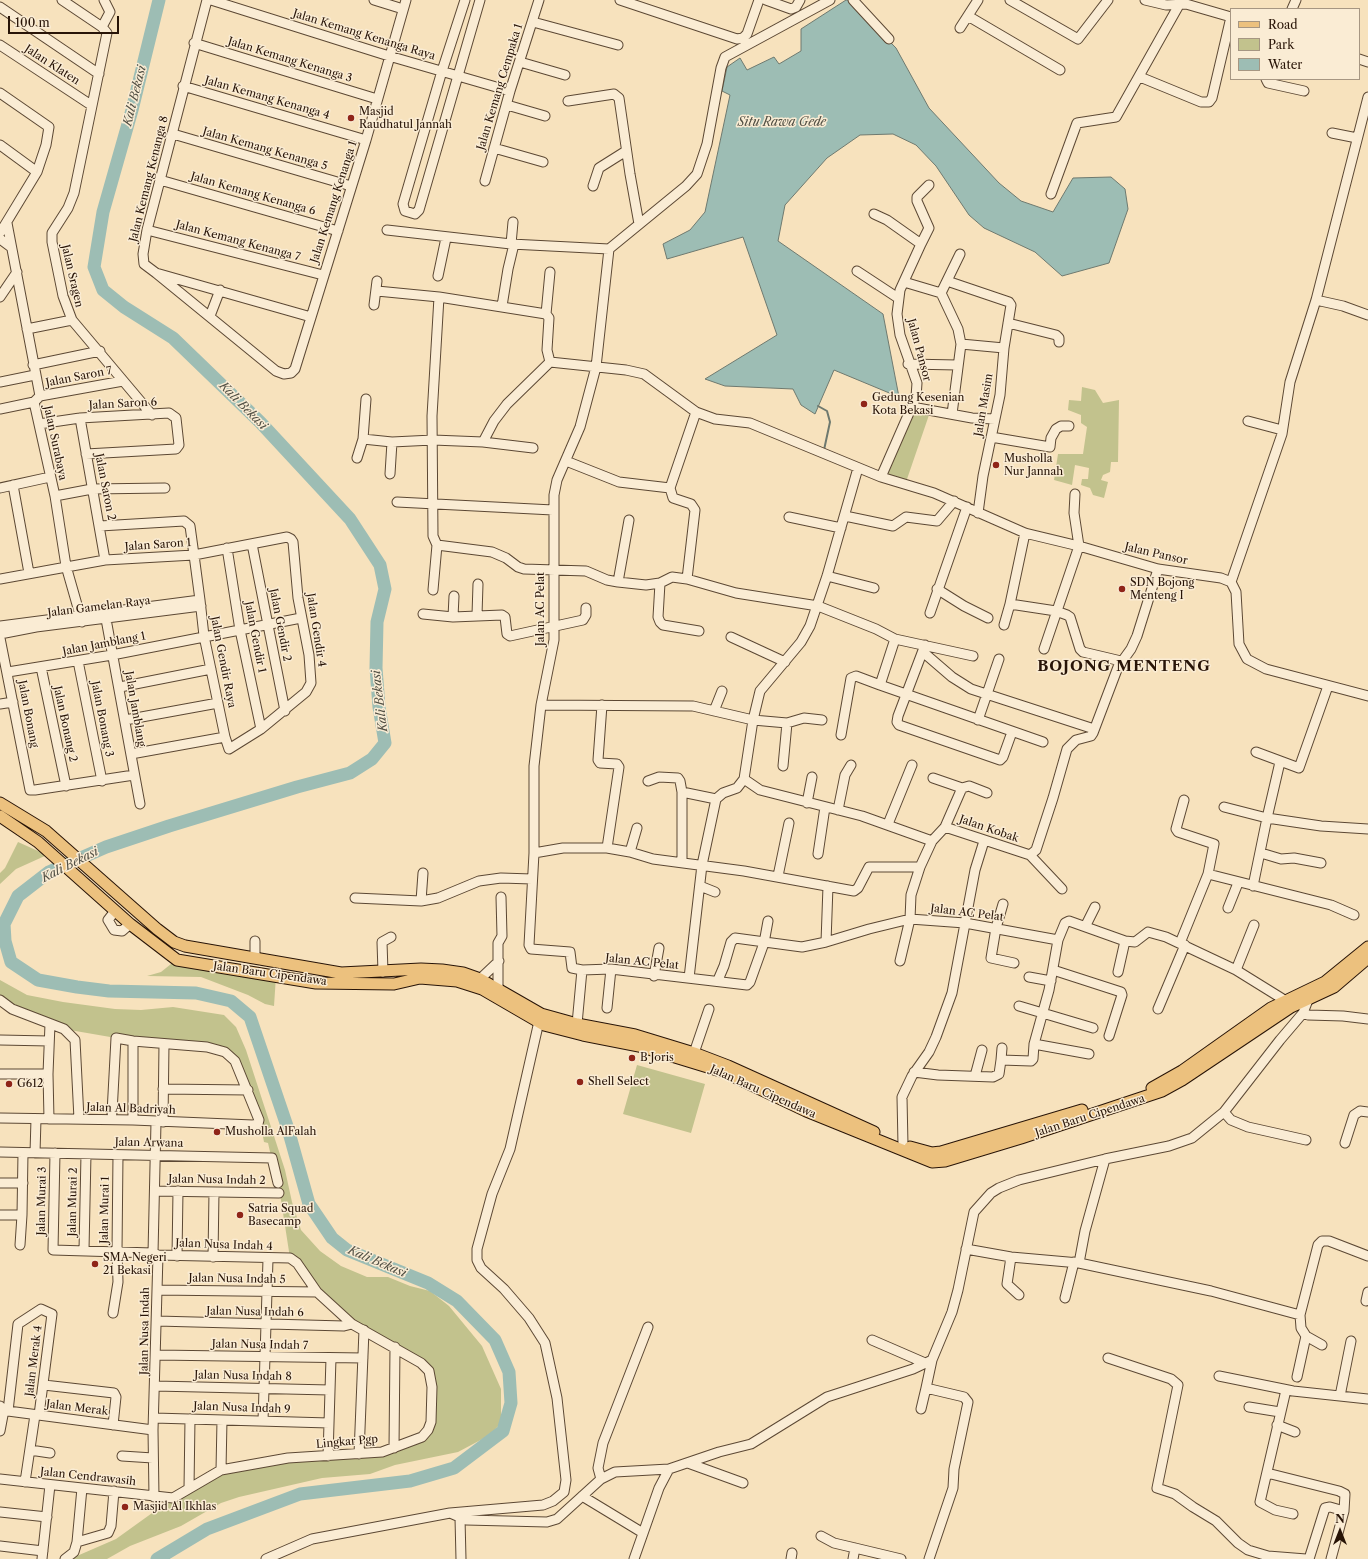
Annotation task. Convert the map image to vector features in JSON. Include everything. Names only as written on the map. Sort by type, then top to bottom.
[{"type":"main road","name":"Jalan Baru Cipendawa","points":[[0,803],[25,820],[46,831],[174,942],[185,946],[341,973],[442,970],[463,973],[480,979],[498,989],[539,1018],[634,1035],[687,1054],[728,1066],[903,1145],[932,1153],[1019,1134]]},
{"type":"main road","name":"Jalan Baru Cipendawa","points":[[0,816],[38,842],[130,924],[177,960],[316,983],[394,984],[420,978],[457,981],[482,989],[539,1018],[583,1035],[687,1054],[806,1111],[932,1162],[945,1161],[1019,1134],[1162,1091],[1182,1080],[1291,1007],[1368,947]]},
{"type":"main road","points":[[19,830],[25,820]]},
{"type":"main road","name":"Jalan Baru Cipendawa","points":[[1132,1099],[1182,1071],[1271,1008],[1286,1001],[1334,987],[1368,958]]},
{"type":"main road","points":[[276,976],[277,962]]},
{"type":"street","points":[[62,0],[102,26],[110,12],[104,0]]},
{"type":"street","name":"Jalan Kemang Kenanga 8","points":[[207,0],[183,86],[173,134],[147,230],[142,259],[144,264],[156,273],[311,317]]},
{"type":"street","name":"Jalan Kemang Kenanga Raya","points":[[211,0],[389,56],[510,91]]},
{"type":"street","points":[[374,0],[403,9]]},
{"type":"street","name":"Jalan Kemang Kenanga 1","points":[[210,316],[276,371],[284,374],[291,373],[295,369],[366,140],[406,0]]},
{"type":"street","points":[[465,0],[442,71],[403,204],[405,211],[415,214],[419,210],[480,0]]},
{"type":"street","name":"Jalan Kemang Cempaka 1","points":[[485,181],[510,91],[539,0]]},
{"type":"street","points":[[620,0],[647,4],[737,39],[743,38],[747,34],[759,0]]},
{"type":"street","points":[[766,0],[791,9],[796,7],[800,2]]},
{"type":"street","points":[[387,230],[446,238],[512,244],[609,249],[686,186],[697,174],[708,144],[721,68],[725,57],[830,0]]},
{"type":"street","points":[[853,0],[889,39]]},
{"type":"street","points":[[960,28],[978,0]]},
{"type":"street","points":[[1010,0],[1078,39],[1108,0]]},
{"type":"street","points":[[1145,0],[1166,5],[1186,4],[1230,17]]},
{"type":"street","points":[[1051,194],[1077,123],[1080,121],[1115,118],[1140,77],[1179,5]]},
{"type":"street","points":[[0,7],[99,74]]},
{"type":"street","points":[[968,16],[1060,70]]},
{"type":"street","points":[[1140,77],[1201,102],[1209,102],[1212,98],[1230,21]]},
{"type":"street","points":[[533,22],[618,45]]},
{"type":"street","name":"Jalan Sragen","points":[[102,26],[106,30],[107,36],[91,105],[87,138],[74,193],[68,208],[54,229],[51,238],[62,296],[72,320],[100,351],[152,415]]},
{"type":"street","name":"Jalan Kemang Kenanga 3","points":[[194,43],[378,99]]},
{"type":"street","name":"Jalan Klaten","points":[[0,45],[91,105]]},
{"type":"street","points":[[520,62],[566,75]]},
{"type":"street","points":[[1266,80],[1268,83],[1304,92]]},
{"type":"street","name":"Jalan Kemang Kenanga 4","points":[[183,86],[366,140]]},
{"type":"street","points":[[0,93],[49,127],[46,145],[37,172],[0,233]]},
{"type":"street","points":[[568,101],[618,95],[620,98],[626,151],[639,224]]},
{"type":"street","points":[[1368,96],[1316,300],[1290,382],[1282,430],[1274,462],[1231,582],[1236,592],[1239,644],[1247,659],[1266,670],[1368,696]]},
{"type":"street","points":[[507,105],[545,116]]},
{"type":"street","points":[[1332,133],[1357,138]]},
{"type":"street","name":"Jalan Kemang Kenanga 5","points":[[173,134],[351,186]]},
{"type":"street","points":[[0,145],[37,172]]},
{"type":"street","points":[[494,148],[543,162]]},
{"type":"street","points":[[593,186],[598,168],[626,151]]},
{"type":"street","name":"Jalan Kemang Kenanga 6","points":[[160,180],[338,231]]},
{"type":"street","name":"Jalan Pansor","points":[[881,477],[916,397],[916,383],[908,364],[898,325],[898,298],[929,228],[916,201],[917,197],[929,185]]},
{"type":"street","points":[[874,214],[887,220],[921,244]]},
{"type":"street","points":[[502,306],[512,244],[513,222]]},
{"type":"street","name":"Jalan Surabaya","points":[[7,223],[35,375],[39,424],[55,496],[66,566],[81,618]]},
{"type":"street","name":"Jalan Kemang Kenanga 7","points":[[147,230],[323,275]]},
{"type":"street","points":[[438,276],[446,238]]},
{"type":"street","points":[[0,240],[11,247]]},
{"type":"street","name":"Jalan AC Pelat","points":[[609,249],[596,367],[586,409],[554,488],[552,510],[554,625],[553,655],[541,705],[534,766],[534,853],[530,948],[533,950],[570,952],[572,968],[582,970],[611,969],[654,976],[718,980],[733,939],[802,947],[910,919],[965,923],[1058,940]]},
{"type":"street","points":[[941,293],[960,254]]},
{"type":"street","points":[[857,271],[898,298]]},
{"type":"street","points":[[0,297],[17,272]]},
{"type":"street","points":[[483,442],[494,421],[507,404],[550,362],[547,350],[549,318],[546,314],[550,272]]},
{"type":"street","points":[[156,273],[210,316],[220,290]]},
{"type":"street","points":[[374,305],[377,281]]},
{"type":"street","name":"Jalan Masim","points":[[947,281],[1009,302],[1012,309],[1004,348],[1000,394],[983,476],[978,512]]},
{"type":"street","points":[[904,282],[941,293],[958,329],[961,344],[957,365],[952,414]]},
{"type":"street","points":[[376,291],[439,297],[546,314]]},
{"type":"street","points":[[433,590],[437,545],[433,536],[433,399],[439,297]]},
{"type":"street","points":[[1316,300],[1343,306],[1368,315]]},
{"type":"street","points":[[27,329],[72,320]]},
{"type":"street","points":[[1008,323],[1056,335],[1059,338],[1059,342]]},
{"type":"street","points":[[961,344],[1004,348]]},
{"type":"street","points":[[33,365],[100,351]]},
{"type":"street","name":"Jalan Pansor","points":[[550,362],[626,370],[644,374],[696,412],[715,419],[750,423],[881,477],[919,486],[1024,533],[1079,546],[1135,564],[1158,569],[1221,578],[1231,582]]},
{"type":"street","points":[[908,364],[957,365]]},
{"type":"street","points":[[0,382],[35,375]]},
{"type":"street","name":"Jalan Saron 7","points":[[0,410],[37,399],[123,381]]},
{"type":"street","points":[[357,458],[363,439],[366,399]]},
{"type":"street","points":[[912,407],[952,414],[995,419]]},
{"type":"street","points":[[687,579],[695,510],[691,504],[673,498],[670,488],[696,412]]},
{"type":"street","name":"Jalan Saron 6","points":[[39,424],[80,418],[169,414],[174,415],[176,418],[179,442],[176,449],[86,454]]},
{"type":"street","name":"Jalan Saron 2","points":[[80,418],[105,560]]},
{"type":"street","points":[[1248,421],[1282,430]]},
{"type":"street","points":[[991,437],[1050,447],[1051,438],[1056,428],[1061,426],[1069,426]]},
{"type":"street","points":[[363,439],[392,442],[433,440],[483,442],[533,448]]},
{"type":"street","points":[[390,474],[392,442]]},
{"type":"street","points":[[566,461],[619,482],[670,488]]},
{"type":"street","points":[[690,978],[702,865],[716,799],[722,793],[737,788],[744,779],[753,720],[760,691],[806,635],[818,606],[842,528],[858,468]]},
{"type":"street","points":[[0,488],[50,477]]},
{"type":"street","points":[[13,485],[28,573]]},
{"type":"street","points":[[55,496],[92,489],[165,488]]},
{"type":"street","points":[[1044,649],[1079,546],[1074,513],[1075,494]]},
{"type":"street","points":[[845,516],[893,526],[906,518],[937,521],[954,501]]},
{"type":"street","points":[[397,502],[552,510]]},
{"type":"street","points":[[930,613],[937,589],[967,508]]},
{"type":"street","points":[[789,517],[842,528]]},
{"type":"street","points":[[618,582],[629,520]]},
{"type":"street","name":"Jalan Gendir Raya","points":[[100,526],[184,521],[190,526],[204,636],[229,749]]},
{"type":"street","points":[[1004,625],[1010,604],[1024,533]]},
{"type":"street","name":"Jalan Gendir 4","points":[[229,749],[261,730],[285,711],[306,692],[311,683],[309,655],[301,618],[291,539],[287,537],[252,544]]},
{"type":"street","name":"Jalan Saron 1","points":[[0,579],[105,560],[194,555],[252,544]]},
{"type":"street","name":"Jalan Gendir 2","points":[[252,544],[285,711]]},
{"type":"street","points":[[437,545],[492,552],[506,558],[518,568],[586,571],[607,580],[646,585],[660,584],[672,577],[687,579],[736,594],[818,606],[876,629],[895,639],[924,649],[973,656]]},
{"type":"street","name":"Jalan Gendir 1","points":[[227,548],[240,630],[261,730]]},
{"type":"street","points":[[1062,889],[1030,855],[1036,850],[1067,749],[1079,739],[1091,736],[1121,662],[1131,649],[1137,636],[1158,569]]},
{"type":"street","points":[[827,576],[874,588]]},
{"type":"street","points":[[477,615],[478,584]]},
{"type":"street","points":[[660,584],[658,617],[660,622],[663,625],[699,631]]},
{"type":"street","points":[[937,589],[964,606],[988,618]]},
{"type":"street","points":[[453,617],[454,596]]},
{"type":"street","name":"Jalan Gamelan Raya","points":[[0,626],[101,617],[200,603]]},
{"type":"street","points":[[1010,604],[1056,611],[1070,617],[1080,649],[1083,652],[1121,662]]},
{"type":"street","points":[[424,614],[453,617],[496,614],[504,616],[507,634],[510,636],[554,625],[583,620],[586,615],[586,608]]},
{"type":"street","name":"Jalan Jamblang","points":[[101,617],[120,687],[140,804]]},
{"type":"street","name":"Jalan Gamelan Raya","points":[[0,634],[81,618]]},
{"type":"street","name":"Jalan Jamblang 1","points":[[5,666],[42,667],[112,655],[301,618]]},
{"type":"street","points":[[731,637],[785,662]]},
{"type":"street","name":"Jalan Bonang","points":[[0,638],[30,790],[66,786]]},
{"type":"street","points":[[880,685],[895,639]]},
{"type":"street","points":[[924,649],[961,684],[1094,729]]},
{"type":"street","points":[[924,649],[898,716],[897,722],[899,725],[997,759],[1003,757],[1012,732]]},
{"type":"street","points":[[978,720],[999,659]]},
{"type":"street","name":"Jalan Bonang 3","points":[[78,661],[102,781]]},
{"type":"street","name":"Jalan Bonang 2","points":[[42,667],[66,786]]},
{"type":"street","points":[[120,687],[211,668]]},
{"type":"street","points":[[841,735],[851,678],[856,676],[1042,742]]},
{"type":"street","points":[[1256,752],[1296,768],[1301,766],[1328,686]]},
{"type":"street","points":[[714,711],[722,691]]},
{"type":"street","points":[[0,704],[13,702]]},
{"type":"street","points":[[125,720],[218,703]]},
{"type":"street","points":[[541,705],[693,706],[753,720],[788,723],[804,718],[822,720]]},
{"type":"street","points":[[602,705],[598,760],[600,763],[617,764],[619,767],[606,848]]},
{"type":"street","points":[[783,766],[788,723]]},
{"type":"street","points":[[131,754],[225,736]]},
{"type":"street","points":[[1253,886],[1280,762]]},
{"type":"street","points":[[838,810],[845,775],[851,765]]},
{"type":"street","points":[[888,824],[912,765]]},
{"type":"street","points":[[66,786],[134,775]]},
{"type":"street","points":[[648,781],[659,777],[673,777],[680,781],[682,792],[682,862]]},
{"type":"street","points":[[807,802],[812,777]]},
{"type":"street","points":[[933,778],[962,788],[969,786],[987,793]]},
{"type":"street","points":[[744,779],[760,790],[888,824],[932,842]]},
{"type":"street","points":[[945,827],[962,788]]},
{"type":"street","points":[[682,792],[716,799]]},
{"type":"street","points":[[1158,1009],[1208,874],[1214,844],[1177,831],[1184,800]]},
{"type":"street","points":[[818,854],[825,807]]},
{"type":"street","points":[[1224,807],[1268,818],[1316,826],[1368,829]]},
{"type":"street","points":[[778,876],[789,824]]},
{"type":"street","name":"Jalan Kobak","points":[[900,962],[910,919],[910,903],[920,867],[932,842],[945,827],[1030,855]]},
{"type":"street","points":[[630,852],[637,828]]},
{"type":"street","points":[[903,1145],[902,1097],[914,1072],[929,1052],[942,1024],[952,993],[976,870],[984,841]]},
{"type":"street","points":[[534,853],[563,848],[606,848],[630,852],[654,859],[778,876],[854,891],[857,890],[869,867],[920,867]]},
{"type":"street","points":[[1261,853],[1281,859],[1294,858],[1321,863]]},
{"type":"street","points":[[421,901],[423,872]]},
{"type":"street","points":[[1208,874],[1238,883],[1331,905],[1354,915]]},
{"type":"street","points":[[355,898],[421,901],[438,898],[479,881],[501,878],[532,879]]},
{"type":"street","points":[[1228,908],[1238,883]]},
{"type":"street","points":[[700,886],[715,892]]},
{"type":"street","points":[[826,942],[828,886]]},
{"type":"street","points":[[498,989],[498,944],[502,936],[501,897]]},
{"type":"street","points":[[1003,904],[996,928],[991,958],[1014,963]]},
{"type":"street","points":[[1086,926],[1095,907]]},
{"type":"street","points":[[718,980],[749,984],[764,943],[768,921]]},
{"type":"street","points":[[1001,1060],[1031,1061],[1033,1058],[1034,1044],[1051,981],[1058,940],[1067,921],[1125,940],[1137,942],[1148,932],[1183,944],[1236,970],[1286,1001]]},
{"type":"street","points":[[1236,970],[1254,925]]},
{"type":"street","points":[[383,972],[382,942],[391,937]]},
{"type":"street","points":[[1118,972],[1125,940]]},
{"type":"street","points":[[255,941],[255,958]]},
{"type":"street","points":[[654,976],[659,948]]},
{"type":"street","points":[[480,979],[499,961]]},
{"type":"street","points":[[607,1008],[611,969]]},
{"type":"street","points":[[577,1024],[582,970]]},
{"type":"street","points":[[1053,970],[1121,992],[1122,995],[1109,1036]]},
{"type":"street","points":[[1030,977],[1051,981]]},
{"type":"street","points":[[921,1409],[926,1388],[928,1362],[956,1297],[974,1212],[991,1193],[998,1188],[1019,1180],[1105,1159],[1169,1146],[1183,1142],[1198,1134],[1224,1112],[1303,1013],[1306,996]]},
{"type":"street","points":[[1,1001],[12,1009],[64,1029],[75,1040],[79,1119]]},
{"type":"street","points":[[1019,1006],[1093,1028]]},
{"type":"street","points":[[687,1054],[709,1008]]},
{"type":"street","points":[[1303,1013],[1308,1015],[1343,1016],[1368,1019]]},
{"type":"street","points":[[266,1559],[312,1538],[450,1513],[542,1505],[553,1501],[560,1496],[566,1487],[557,1398],[545,1343],[524,1312],[504,1289],[481,1268],[477,1260],[478,1250],[492,1194],[510,1149],[539,1018]]},
{"type":"street","points":[[49,1118],[48,1074],[50,1024]]},
{"type":"street","points":[[112,1113],[116,1038],[133,1041],[207,1047],[225,1052],[235,1061],[248,1090],[164,1089]]},
{"type":"street","points":[[0,1040],[50,1041]]},
{"type":"street","points":[[133,1041],[133,1120]]},
{"type":"street","name":"Jalan Nusa Indah","points":[[154,1497],[153,1430],[158,1321],[155,1191],[156,1156],[164,1089],[164,1044]]},
{"type":"street","points":[[1034,1044],[1089,1054]]},
{"type":"street","points":[[914,1072],[938,1075],[996,1076],[999,1074],[1002,1048]]},
{"type":"street","points":[[975,1076],[982,1050]]},
{"type":"street","points":[[0,1074],[48,1074]]},
{"type":"street","name":"Jalan Al Badriyah","points":[[0,1118],[258,1124],[259,1120],[248,1090]]},
{"type":"street","points":[[1345,1143],[1354,1115],[1360,1111],[1368,1112]]},
{"type":"street","points":[[1224,1112],[1231,1120],[1244,1126],[1306,1140]]},
{"type":"street","points":[[35,1153],[36,1119]]},
{"type":"street","name":"Jalan Arwana","points":[[0,1152],[272,1158],[278,1183]]},
{"type":"street","points":[[20,1245],[23,1153]]},
{"type":"street","name":"Jalan Murai 3","points":[[53,1250],[55,1153]]},
{"type":"street","name":"Jalan Murai 2","points":[[84,1250],[86,1154]]},
{"type":"street","name":"Jalan Murai 1","points":[[113,1313],[118,1282],[118,1155]]},
{"type":"street","points":[[1065,1298],[1105,1159]]},
{"type":"street","points":[[0,1183],[23,1183]]},
{"type":"street","name":"Jalan Nusa Indah 2","points":[[155,1191],[279,1193]]},
{"type":"street","points":[[177,1256],[178,1191]]},
{"type":"street","points":[[213,1257],[214,1192]]},
{"type":"street","points":[[0,1215],[22,1215]]},
{"type":"street","points":[[1322,1346],[1306,1336],[1301,1328],[1300,1315],[1316,1250],[1320,1242],[1329,1241],[1368,1256]]},
{"type":"street","points":[[966,1248],[1011,1257],[1076,1262],[1211,1291],[1300,1315]]},
{"type":"street","name":"Jalan Nusa Indah 4","points":[[53,1250],[117,1251],[177,1256],[268,1259],[290,1258]]},
{"type":"street","points":[[1011,1257],[1007,1284],[1019,1295]]},
{"type":"street","name":"Lingkar Pgp","points":[[173,1498],[221,1470],[288,1458],[382,1452],[422,1437],[428,1430],[431,1422],[432,1387],[429,1371],[421,1363],[395,1347],[352,1324],[317,1292],[297,1263],[290,1258]]},
{"type":"street","points":[[264,1421],[268,1259]]},
{"type":"street","name":"Jalan Nusa Indah 5","points":[[158,1290],[317,1292]]},
{"type":"street","points":[[1366,1301],[1368,1292]]},
{"type":"street","name":"Jalan Merak 4","points":[[4,1409],[18,1324],[41,1310],[48,1311],[52,1314],[44,1385],[30,1450],[25,1482]]},
{"type":"street","name":"Jalan Nusa Indah 6","points":[[158,1321],[344,1326],[352,1324]]},
{"type":"street","points":[[602,1479],[598,1468],[603,1443],[648,1327]]},
{"type":"street","points":[[359,1454],[364,1330]]},
{"type":"street","points":[[1297,1376],[1306,1336]]},
{"type":"street","points":[[872,1340],[928,1362]]},
{"type":"street","points":[[1340,1396],[1351,1341]]},
{"type":"street","points":[[394,1448],[395,1347]]},
{"type":"street","name":"Jalan Nusa Indah 7","points":[[157,1355],[363,1358]]},
{"type":"street","points":[[328,1456],[331,1358]]},
{"type":"street","points":[[1108,1358],[1171,1379],[1178,1385],[1157,1488],[1175,1494],[1193,1508],[1216,1521],[1238,1543],[1248,1550],[1268,1556],[1308,1559],[1324,1510],[1329,1507],[1344,1511]]},
{"type":"street","points":[[450,1513],[460,1518],[547,1522],[557,1519],[602,1479],[615,1472],[669,1469],[719,1452],[751,1444],[827,1397],[903,1372],[928,1362]]},
{"type":"street","points":[[1219,1376],[1286,1390],[1368,1399]]},
{"type":"street","points":[[44,1385],[114,1393],[116,1398],[113,1425]]},
{"type":"street","name":"Jalan Nusa Indah 8","points":[[156,1386],[330,1390]]},
{"type":"street","points":[[926,1388],[964,1397],[968,1402],[954,1469],[953,1488],[929,1559]]},
{"type":"street","points":[[1286,1390],[1260,1502],[1275,1510],[1293,1514]]},
{"type":"street","points":[[1249,1407],[1280,1412]]},
{"type":"street","points":[[0,1431],[4,1409]]},
{"type":"street","name":"Jalan Merak","points":[[4,1409],[37,1415],[153,1430]]},
{"type":"street","name":"Jalan Nusa Indah 9","points":[[154,1418],[329,1423]]},
{"type":"street","points":[[189,1488],[190,1419]]},
{"type":"street","points":[[221,1470],[222,1420]]},
{"type":"street","points":[[1277,1425],[1296,1432]]},
{"type":"street","points":[[30,1450],[50,1453]]},
{"type":"street","points":[[122,1456],[153,1458]]},
{"type":"street","points":[[688,1463],[743,1483]]},
{"type":"street","points":[[634,1559],[659,1488],[669,1469]]},
{"type":"street","points":[[1267,1474],[1339,1491],[1345,1494],[1344,1511],[1331,1559]]},
{"type":"street","name":"Jalan Cendrawasih","points":[[0,1479],[173,1498]]},
{"type":"street","points":[[0,1546],[43,1555],[50,1485]]},
{"type":"street","points":[[65,1559],[74,1552],[77,1542],[82,1488]]},
{"type":"street","points":[[77,1542],[108,1533],[111,1526],[114,1492]]},
{"type":"street","points":[[582,1496],[643,1533]]},
{"type":"street","points":[[0,1512],[46,1517]]},
{"type":"street","points":[[460,1518],[461,1559]]},
{"type":"street","points":[[820,1536],[834,1543],[901,1559]]},
{"type":"street","points":[[853,1559],[855,1548]]},
{"type":"green space","points":[[1082,387],[1095,390],[1103,403],[1119,400],[1118,462],[1111,462],[1110,472],[1103,475],[1101,480],[1108,482],[1104,498],[1093,495],[1090,488],[1081,485],[1082,479],[1088,479],[1089,468],[1075,465],[1072,485],[1054,480],[1058,454],[1083,454],[1087,427],[1081,423],[1081,415],[1068,410],[1069,400],[1081,401]]},
{"type":"green space","points":[[914,410],[929,415],[906,482],[884,476]]},
{"type":"green space","points":[[18,842],[47,855],[16,869],[0,884],[0,873],[5,868]]},
{"type":"green space","points":[[174,958],[276,976],[274,1006],[265,1004],[248,995],[201,977],[147,976],[161,972],[171,964]]},
{"type":"green space","points":[[0,980],[27,995],[63,1002],[115,1009],[141,1010],[173,1007],[224,1015],[236,1027],[246,1050],[285,1170],[292,1202],[301,1230],[320,1251],[341,1266],[367,1277],[388,1277],[410,1286],[430,1291],[449,1306],[482,1346],[501,1389],[501,1423],[490,1435],[458,1452],[395,1465],[370,1474],[322,1478],[239,1497],[221,1503],[181,1526],[130,1546],[107,1559],[70,1559],[116,1539],[173,1498],[221,1470],[394,1448],[428,1430],[429,1371],[352,1324],[290,1258],[281,1200],[268,1143],[264,1142],[259,1116],[225,1052],[116,1038],[64,1029],[0,999]]},
{"type":"green space","points":[[637,1065],[705,1084],[691,1133],[623,1114]]},
{"type":"water","name":"Situ Rawa Gede","points":[[846,0],[849,0],[896,48],[929,108],[999,183],[1021,201],[1053,212],[1073,178],[1111,177],[1125,189],[1128,209],[1109,263],[1062,276],[1035,252],[984,228],[969,215],[936,166],[916,145],[893,134],[860,135],[827,158],[785,205],[778,241],[883,314],[899,397],[834,370],[815,414],[801,405],[793,389],[725,386],[705,379],[777,335],[743,237],[667,259],[663,244],[690,230],[705,212],[730,95],[722,91],[727,67],[740,58],[747,70],[774,57],[779,64],[801,51],[801,29]]},
{"type":"waterway","name":"Kali Bekasi","points":[[157,1559],[207,1529],[300,1494],[410,1481],[454,1468],[503,1431],[511,1403],[509,1372],[495,1340],[457,1301],[428,1283],[347,1250],[332,1238],[309,1204],[288,1129],[250,1017],[231,1001],[196,993],[109,991],[38,980],[11,962],[5,941],[4,924],[18,896],[49,872],[106,847],[169,826],[297,787],[350,773],[372,759],[385,743],[379,707],[376,668],[377,622],[385,589],[380,565],[350,519],[260,422],[173,338],[124,307],[103,290],[94,267],[103,212],[132,110],[159,0]]},
{"type":"waterway","points":[[818,406],[827,411],[830,422],[824,450]]},
{"type":"place","name":"Masjid Raudhatul Jannah","points":[[351,118]]},
{"type":"place","name":"Gedung Kesenian Kota Bekasi","points":[[864,404]]},
{"type":"place","name":"Musholla Nur Jannah","points":[[996,465]]},
{"type":"place","name":"SDN Bojong Menteng I","points":[[1122,589]]},
{"type":"place","name":"B Joris","points":[[632,1058]]},
{"type":"place","name":"Shell Select","points":[[580,1082]]},
{"type":"place","name":"G612","points":[[9,1084]]},
{"type":"place","name":"Musholla AlFalah","points":[[217,1132]]},
{"type":"place","name":"Satria Squad Basecamp","points":[[240,1215]]},
{"type":"place","name":"SMA Negeri 21 Bekasi","points":[[95,1264]]},
{"type":"place","name":"Masjid Al Ikhlas","points":[[125,1507]]},
{"type":"district","name":"BOJONG MENTENG","points":[[1124,667]]}]
